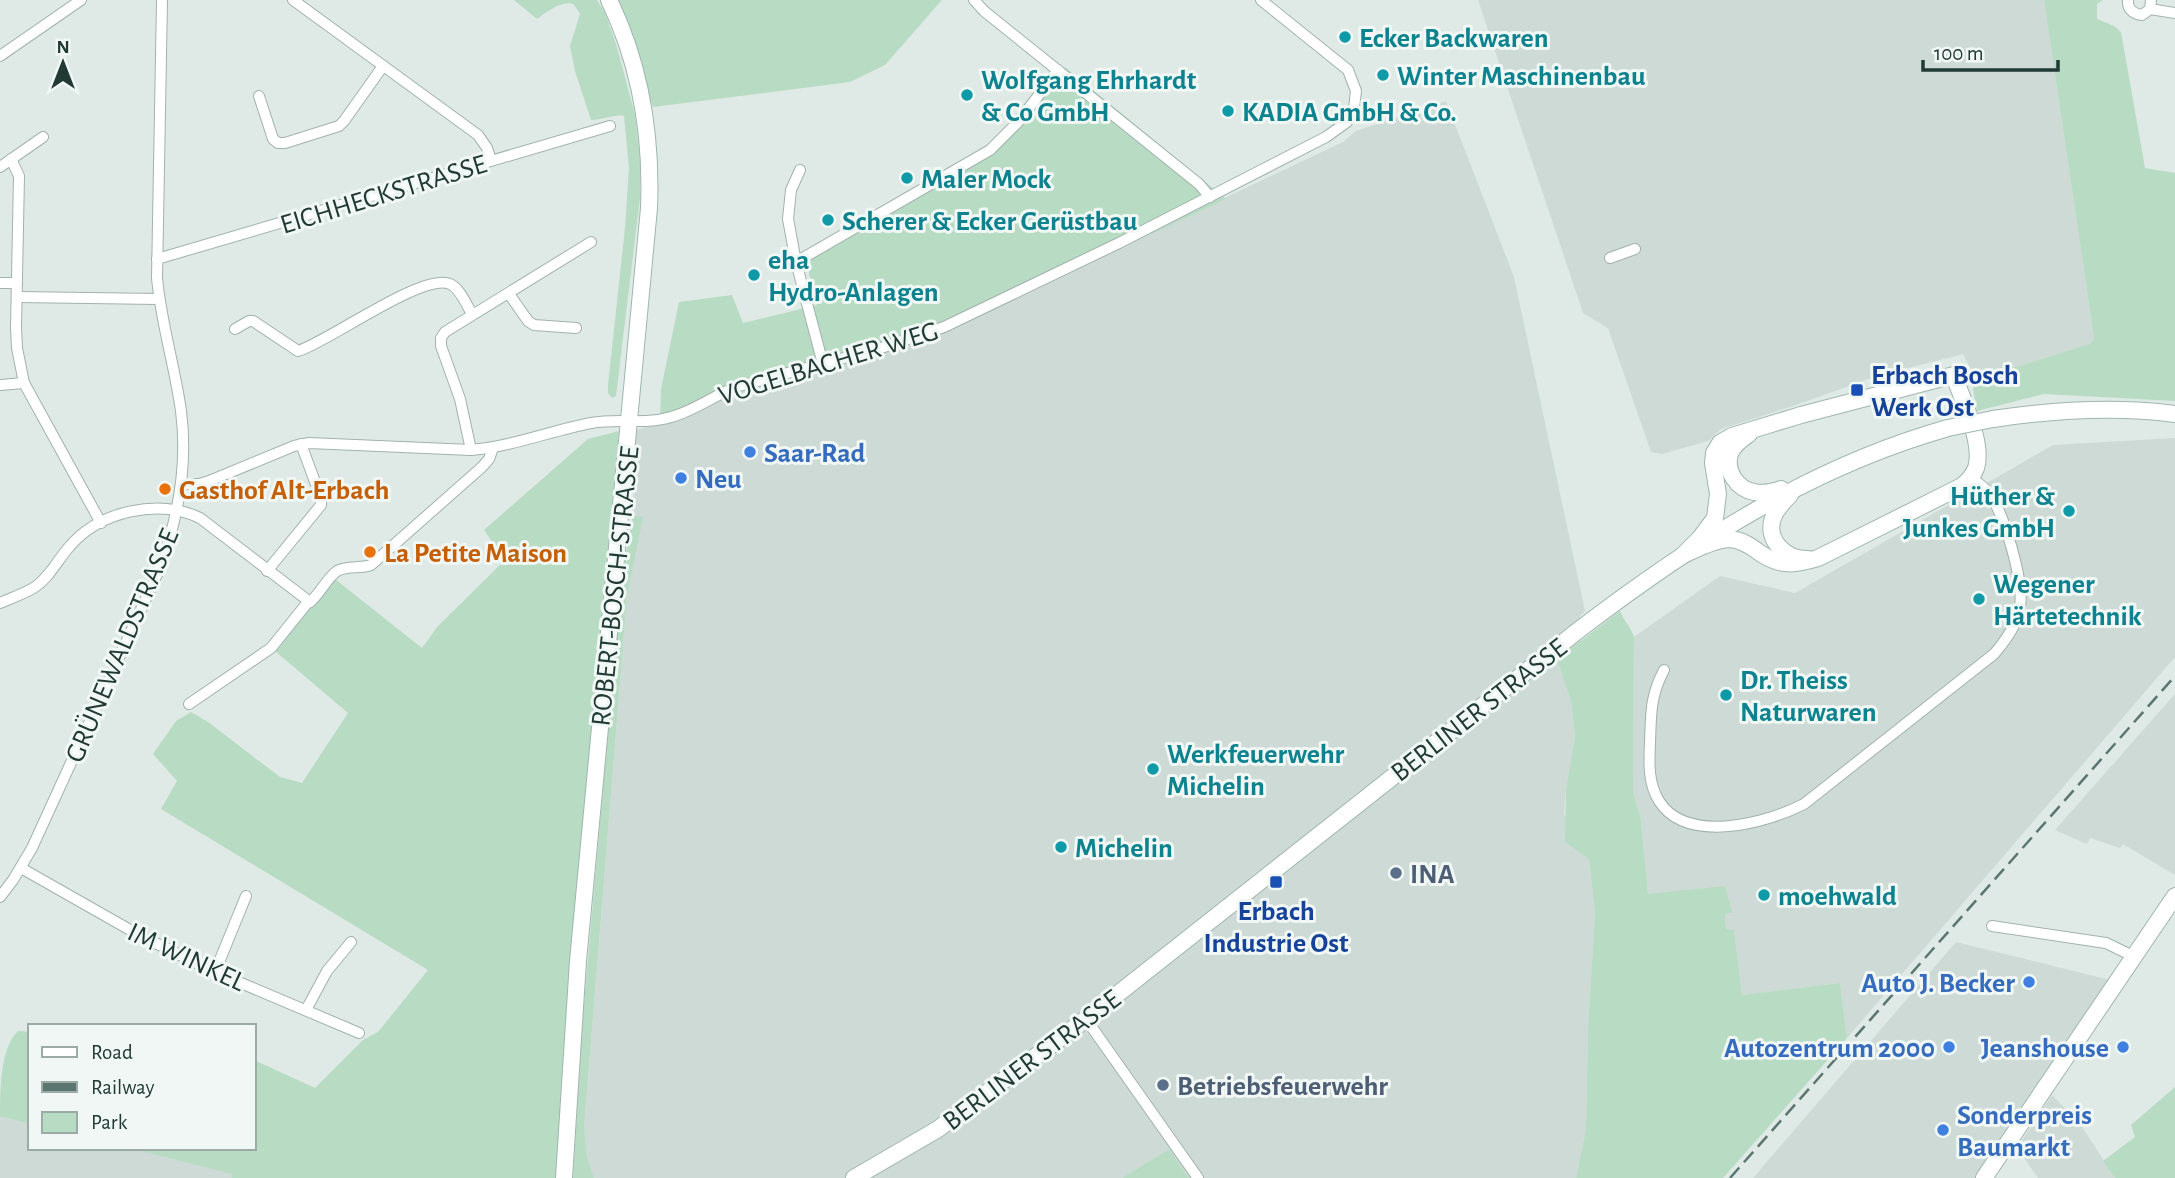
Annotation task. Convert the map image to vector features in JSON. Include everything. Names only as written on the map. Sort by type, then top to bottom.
[{"type":"street","points":[[0,56],[81,0]]},
{"type":"street","name":"GRÜNEWALDSTRASSE","points":[[0,897],[32,848],[159,570],[177,510],[183,453],[181,412],[159,299],[157,259],[162,0]]},
{"type":"street","points":[[293,0],[478,135],[491,160]]},
{"type":"street","name":"ROBERT-BOSCH-STRASSE","points":[[564,1178],[578,961],[649,208],[650,154],[645,109],[627,43],[609,0]]},
{"type":"street","points":[[974,0],[984,11],[1199,184],[1210,197]]},
{"type":"street","name":"VOGELBACHER WEG","points":[[181,484],[209,481],[301,444],[322,442],[471,450],[525,441],[589,423],[673,417],[739,386],[878,349],[961,320],[1210,197],[1326,137],[1348,122],[1354,108],[1356,90],[1348,71],[1261,0]]},
{"type":"street","points":[[2128,0],[2129,8],[2136,14],[2142,15],[2150,4],[2175,13]]},
{"type":"street","points":[[259,96],[273,139],[278,143],[285,143],[339,126],[383,66]]},
{"type":"street","points":[[796,262],[990,150],[1018,122],[1058,70]]},
{"type":"street","name":"EICHHECKSTRASSE","points":[[157,259],[610,126]]},
{"type":"street","points":[[0,167],[43,137]]},
{"type":"street","points":[[10,159],[19,176],[18,348],[24,383],[101,523]]},
{"type":"street","points":[[800,170],[794,180],[788,205],[791,238],[823,363]]},
{"type":"street","points":[[471,450],[460,399],[441,346],[441,338],[445,332],[472,314],[591,242]]},
{"type":"street","points":[[1610,258],[1635,249]]},
{"type":"street","points":[[235,329],[253,321],[298,351],[383,305],[438,282],[454,286],[472,314]]},
{"type":"street","points":[[0,283],[17,284]]},
{"type":"street","points":[[509,294],[528,321],[534,325],[576,328]]},
{"type":"street","points":[[17,297],[159,299]]},
{"type":"street","points":[[1954,375],[1977,445],[1976,468],[1971,478],[1962,486],[1818,558],[1787,565],[1773,561],[1751,546],[1731,539],[1721,540],[1683,555],[1715,518],[1717,494],[1713,463],[1714,453],[1720,443],[1732,436],[1759,428],[1954,375]]},
{"type":"street","points":[[0,385],[24,383]]},
{"type":"street","name":"BERLINER STRASSE","points":[[854,1178],[938,1129],[1086,1019],[1580,629],[1626,594],[1728,526],[1813,478],[1871,453],[1948,428],[2052,411],[2129,410],[2175,414]]},
{"type":"street","points":[[1759,428],[1734,446],[1729,455],[1731,474],[1735,482],[1754,493],[1766,493],[1813,478]]},
{"type":"street","points":[[268,571],[321,505],[321,498],[301,444]]},
{"type":"street","points":[[189,704],[271,648],[334,574],[340,570],[371,565],[482,467],[493,448]]},
{"type":"street","points":[[1813,478],[1790,495],[1777,510],[1772,521],[1772,533],[1775,543],[1792,557],[1804,560],[1818,558]]},
{"type":"street","points":[[1664,670],[1655,686],[1652,700],[1649,766],[1654,790],[1665,808],[1690,823],[1723,826],[1755,822],[1804,804],[1994,654],[2011,632],[2021,595],[2016,563],[1996,504],[1984,487],[1971,478]]},
{"type":"street","points":[[0,603],[34,587],[53,569],[69,546],[91,528],[139,510],[157,508],[177,510],[200,518],[308,602]]},
{"type":"street","name":"IM WINKEL","points":[[21,868],[139,935],[215,972],[359,1033]]},
{"type":"street","points":[[215,972],[246,896]]},
{"type":"street","points":[[1984,1178],[2175,896]]},
{"type":"street","points":[[1992,926],[2106,943],[2135,957]]},
{"type":"street","points":[[306,1010],[327,971],[351,942]]},
{"type":"street","points":[[1086,1019],[1198,1178]]},
{"type":"shaded area","points":[[1478,0],[2044,0],[2094,338],[2090,344],[1976,379],[1963,354],[1877,376],[1721,429],[1708,441],[1662,454],[1651,452],[1608,328],[1583,313]]},
{"type":"shaded area","points":[[1446,101],[1514,277],[1585,611],[1580,616],[1581,641],[1557,659],[1571,702],[1575,736],[1564,813],[1589,859],[1595,914],[1588,1027],[1586,1129],[1576,1178],[1189,1178],[1169,1149],[1122,1178],[594,1178],[587,1157],[584,1129],[627,596],[642,517],[633,515],[636,430],[674,420],[723,396],[893,351],[945,330],[1343,142],[1356,131]]},
{"type":"shaded area","points":[[2175,438],[2175,657],[1847,1038],[1840,983],[1742,995],[1734,931],[1726,929],[1725,915],[1731,913],[1648,894],[1641,820],[1633,791],[1634,637],[1720,576],[1795,593],[2053,445]]},
{"type":"shaded area","points":[[2175,694],[2175,875],[2123,844],[2120,848],[2090,838],[2087,844],[2055,830]]},
{"type":"shaded area","points":[[1956,942],[2110,980],[1975,1178],[1753,1178]]},
{"type":"shaded area","points":[[2052,1095],[2081,1125],[2115,1178],[2038,1178],[2017,1148]]},
{"type":"shaded area","points":[[0,1116],[28,1123],[28,1150],[137,1150],[233,1174],[232,1178],[0,1178]]},
{"type":"green space","points":[[514,0],[597,0],[605,13],[616,44],[635,115],[640,160],[640,198],[616,396],[612,398],[608,393],[608,385],[629,168],[624,116],[591,120],[570,46],[580,14],[573,4],[559,5],[537,19]]},
{"type":"green space","points":[[615,0],[942,0],[885,65],[850,82],[653,107]]},
{"type":"green space","points":[[2044,0],[2103,0],[2097,4],[2097,19],[2121,32],[2145,168],[2175,173],[2175,401],[2044,394],[1977,411],[1973,389],[1976,379],[2090,344],[2094,338]]},
{"type":"green space","points":[[1065,67],[1226,199],[945,330],[893,351],[723,395],[660,423],[661,389],[679,302],[732,295],[743,323],[817,305],[806,262],[996,151],[1024,121]]},
{"type":"green space","points":[[619,431],[590,745],[557,1178],[232,1178],[232,1174],[137,1150],[256,1150],[256,1061],[315,1088],[363,1040],[378,1032],[428,970],[161,809],[177,781],[153,754],[176,721],[191,712],[280,777],[302,783],[348,713],[275,651],[310,608],[317,604],[335,579],[422,648],[438,626],[505,560],[484,530],[588,439]]},
{"type":"green space","points":[[633,515],[643,517],[627,596],[584,1128],[587,1157],[594,1178],[573,1178],[583,1015],[618,620]]},
{"type":"green space","points":[[1620,611],[1634,637],[1633,791],[1641,820],[1648,894],[1725,886],[1732,912],[1725,915],[1726,929],[1734,930],[1742,995],[1840,983],[1847,1038],[1723,1178],[1576,1178],[1586,1129],[1588,1027],[1595,914],[1589,859],[1565,842],[1566,789],[1575,736],[1571,702],[1557,659]]},
{"type":"green space","points":[[18,1031],[28,1032],[28,1123],[0,1116],[4,1059],[12,1038]]},
{"type":"green space","points":[[2175,1087],[2175,1178],[2115,1178],[2103,1161],[2135,1137],[2131,1125]]},
{"type":"green space","points":[[1169,1149],[1189,1178],[1122,1178]]},
{"type":"railway","points":[[1730,1178],[2175,676]]},
{"type":"place","name":"Ecker Backwaren","points":[[1345,37]]},
{"type":"place","name":"Winter Maschinenbau","points":[[1383,75]]},
{"type":"place","name":"Wolfgang Ehrhardt & Co GmbH","points":[[967,95]]},
{"type":"place","name":"KADIA GmbH & Co.","points":[[1228,111]]},
{"type":"place","name":"Maler Mock","points":[[907,178]]},
{"type":"place","name":"Scherer & Ecker Gerüstbau","points":[[828,220]]},
{"type":"place","name":"eha Hydro-Anlagen","points":[[754,275]]},
{"type":"place","name":"Erbach Bosch Werk Ost","points":[[1857,390]]},
{"type":"place","name":"Saar-Rad","points":[[750,452]]},
{"type":"place","name":"Neu","points":[[681,478]]},
{"type":"place","name":"Gasthof Alt-Erbach","points":[[165,489]]},
{"type":"place","name":"Hüther & Junkes GmbH","points":[[2069,511]]},
{"type":"place","name":"La Petite Maison","points":[[370,552]]},
{"type":"place","name":"Wegener Härtetechnik","points":[[1979,599]]},
{"type":"place","name":"Dr. Theiss Naturwaren","points":[[1726,695]]},
{"type":"place","name":"Werkfeuerwehr Michelin","points":[[1153,769]]},
{"type":"place","name":"Michelin","points":[[1061,847]]},
{"type":"place","name":"INA","points":[[1396,873]]},
{"type":"place","name":"Erbach Industrie Ost","points":[[1276,882]]},
{"type":"place","name":"moehwald","points":[[1764,895]]},
{"type":"place","name":"Auto J. Becker","points":[[2029,982]]},
{"type":"place","name":"Autozentrum 2000","points":[[1949,1047]]},
{"type":"place","name":"Jeanshouse","points":[[2123,1047]]},
{"type":"place","name":"Betriebsfeuerwehr","points":[[1163,1085]]},
{"type":"place","name":"Sonderpreis Baumarkt","points":[[1943,1130]]}]
